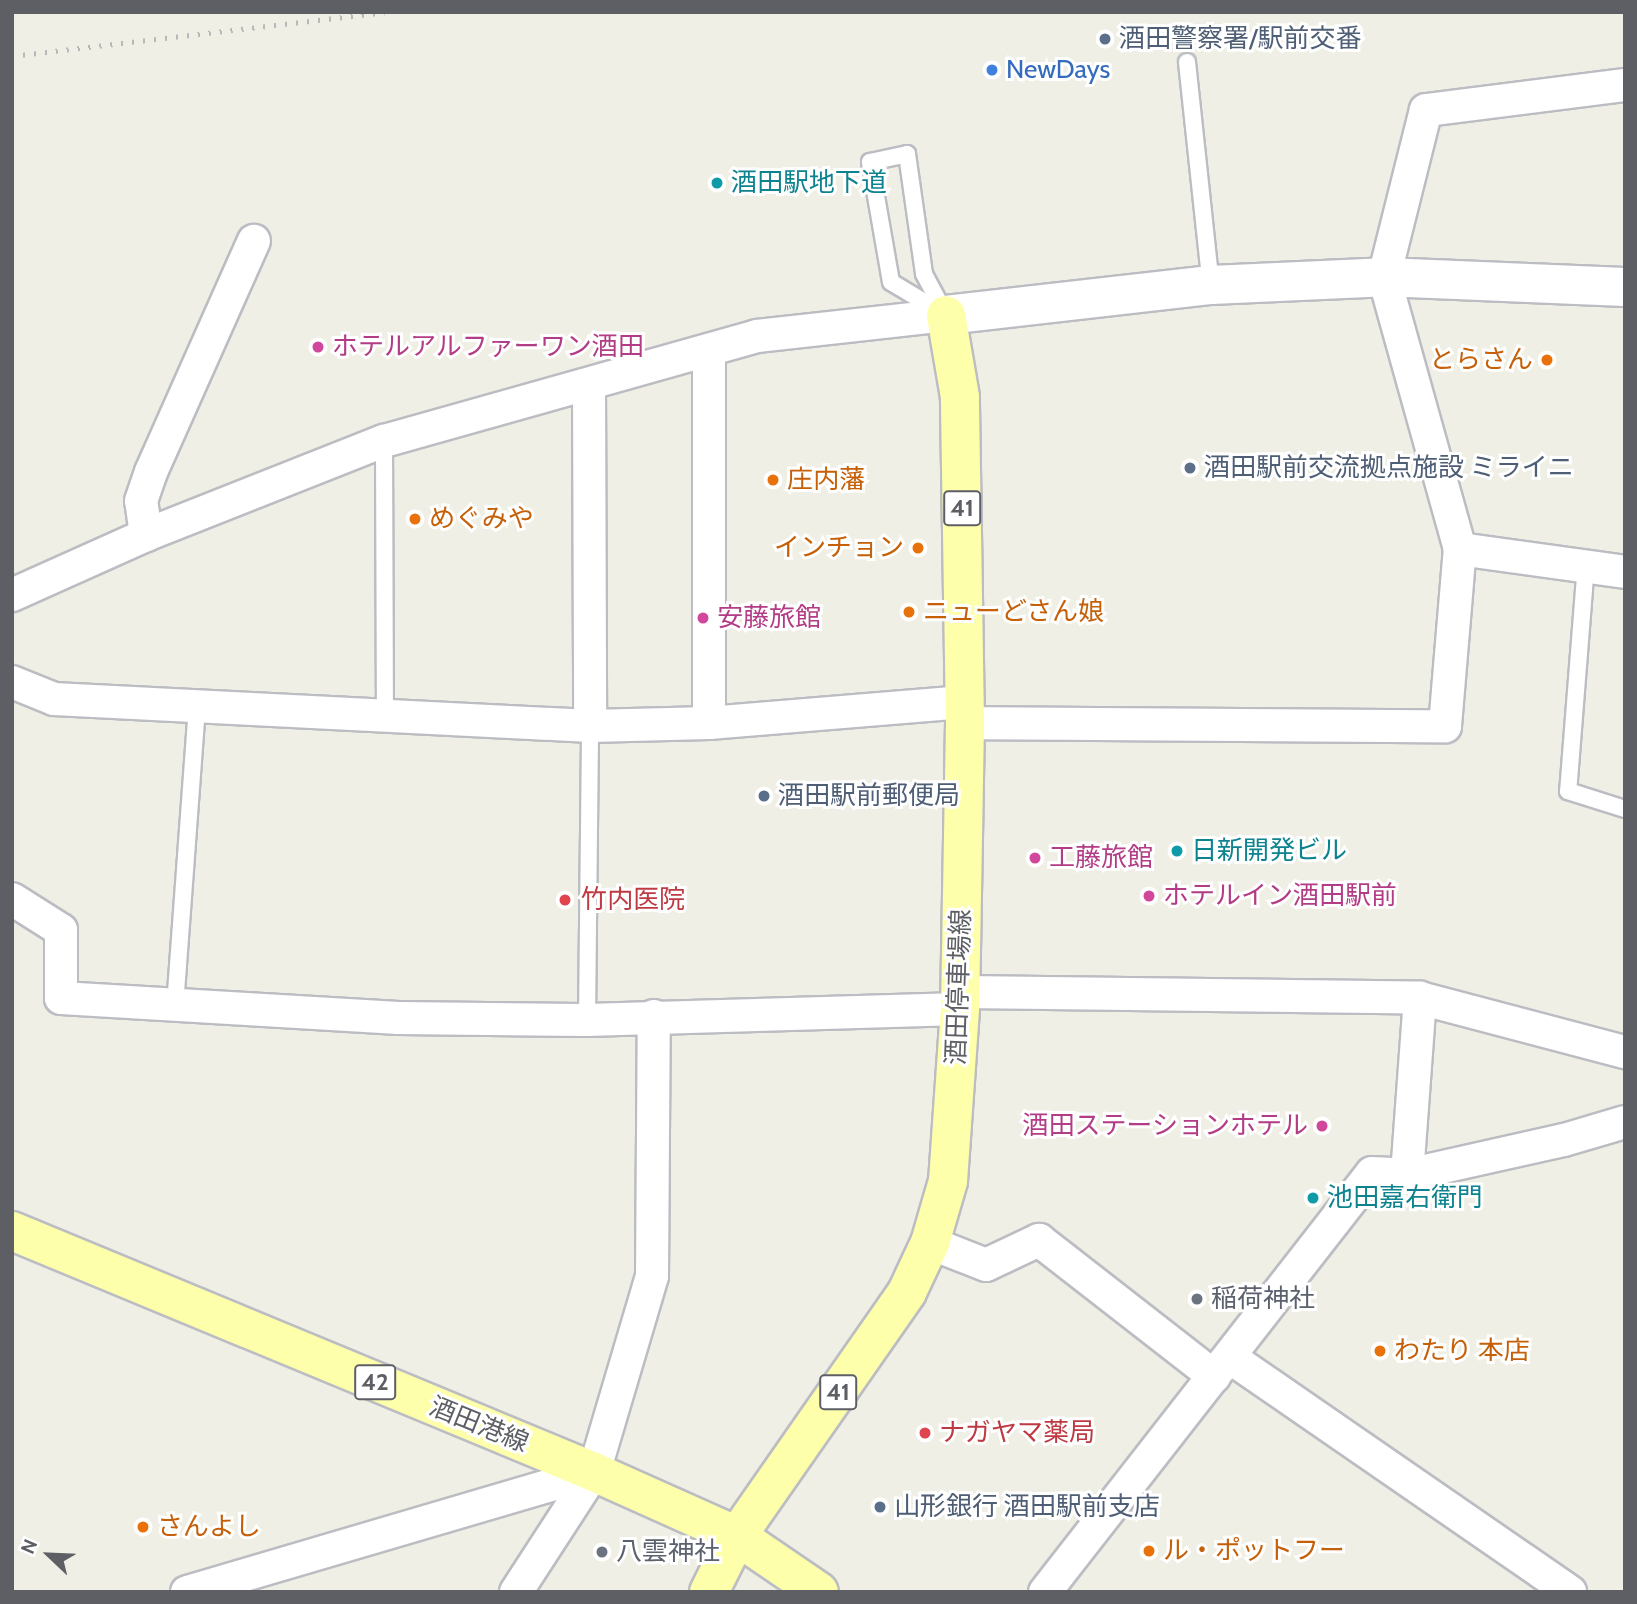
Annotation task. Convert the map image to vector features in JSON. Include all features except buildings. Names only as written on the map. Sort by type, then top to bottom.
[{"type":"main road","name":"酒田停車場線","points":[[709,1592],[737,1536],[907,1292],[930,1243],[948,1181],[960,1001],[964,712],[960,397],[946,315]]},
{"type":"main road","name":"酒田港線","points":[[12,1231],[594,1472],[737,1536],[819,1592]]},
{"type":"street","points":[[12,682],[54,699],[385,718],[590,726],[964,712],[1446,726],[1460,549],[1384,277],[1426,110],[1625,85]]},
{"type":"street","points":[[146,535],[141,500],[151,472],[254,241]]},
{"type":"street","points":[[12,594],[146,535],[384,441],[757,336],[1211,285],[1384,277],[1625,287]]},
{"type":"street","points":[[709,350],[709,723]]},
{"type":"street","points":[[589,384],[590,726]]},
{"type":"street","points":[[1460,549],[1586,564],[1625,572]]},
{"type":"street","points":[[12,899],[61,930],[61,998],[398,1018],[587,1020],[960,1001],[1420,998],[1625,1052]]},
{"type":"street","points":[[1407,1175],[1420,998]]},
{"type":"street","points":[[516,1592],[594,1472],[652,1276],[654,1016]]},
{"type":"street","points":[[1045,1592],[1372,1173],[1407,1175],[1564,1140],[1625,1122]]},
{"type":"street","points":[[930,1243],[986,1265],[1039,1240],[1223,1367],[1570,1592]]},
{"type":"street","points":[[187,1592],[594,1472]]},
{"type":"lane","points":[[1187,62],[1211,285]]},
{"type":"lane","points":[[907,154],[924,274],[946,315],[891,282],[870,162],[907,154]]},
{"type":"lane","points":[[384,441],[385,718]]},
{"type":"lane","points":[[1586,564],[1568,791],[1625,809]]},
{"type":"lane","points":[[175,1006],[197,708]]},
{"type":"lane","points":[[587,1020],[590,726]]},
{"type":"railway","points":[[12,56],[384,12]]},
{"type":"place","name":"酒田警察署/駅前交番","points":[[1105,39]]},
{"type":"place","name":"NewDays","points":[[992,70]]},
{"type":"place","name":"酒田駅地下道","points":[[717,183]]},
{"type":"place","name":"ホテルアルファーワン酒田","points":[[318,347]]},
{"type":"place","name":"とらさん","points":[[1547,360]]},
{"type":"place","name":"酒田駅前交流拠点施設 ミライニ","points":[[1190,468]]},
{"type":"place","name":"庄内藩","points":[[773,480]]},
{"type":"place","name":"めぐみや","points":[[415,519]]},
{"type":"place","name":"インチョン","points":[[918,548]]},
{"type":"place","name":"ニューどさん娘","points":[[909,612]]},
{"type":"place","name":"安藤旅館","points":[[703,618]]},
{"type":"place","name":"酒田駅前郵便局","points":[[764,796]]},
{"type":"place","name":"日新開発ビル","points":[[1177,851]]},
{"type":"place","name":"工藤旅館","points":[[1035,858]]},
{"type":"place","name":"ホテルイン酒田駅前","points":[[1149,896]]},
{"type":"place","name":"竹内医院","points":[[565,900]]},
{"type":"place","name":"酒田ステーションホテル","points":[[1322,1126]]},
{"type":"place","name":"池田嘉右衛門","points":[[1313,1198]]},
{"type":"place","name":"稲荷神社","points":[[1197,1299]]},
{"type":"place","name":"わたり 本店","points":[[1380,1351]]},
{"type":"place","name":"ナガヤマ薬局","points":[[925,1433]]},
{"type":"place","name":"山形銀行 酒田駅前支店","points":[[880,1507]]},
{"type":"place","name":"さんよし","points":[[143,1527]]},
{"type":"place","name":"ル・ポットフー","points":[[1149,1551]]},
{"type":"place","name":"八雲神社","points":[[602,1552]]}]
